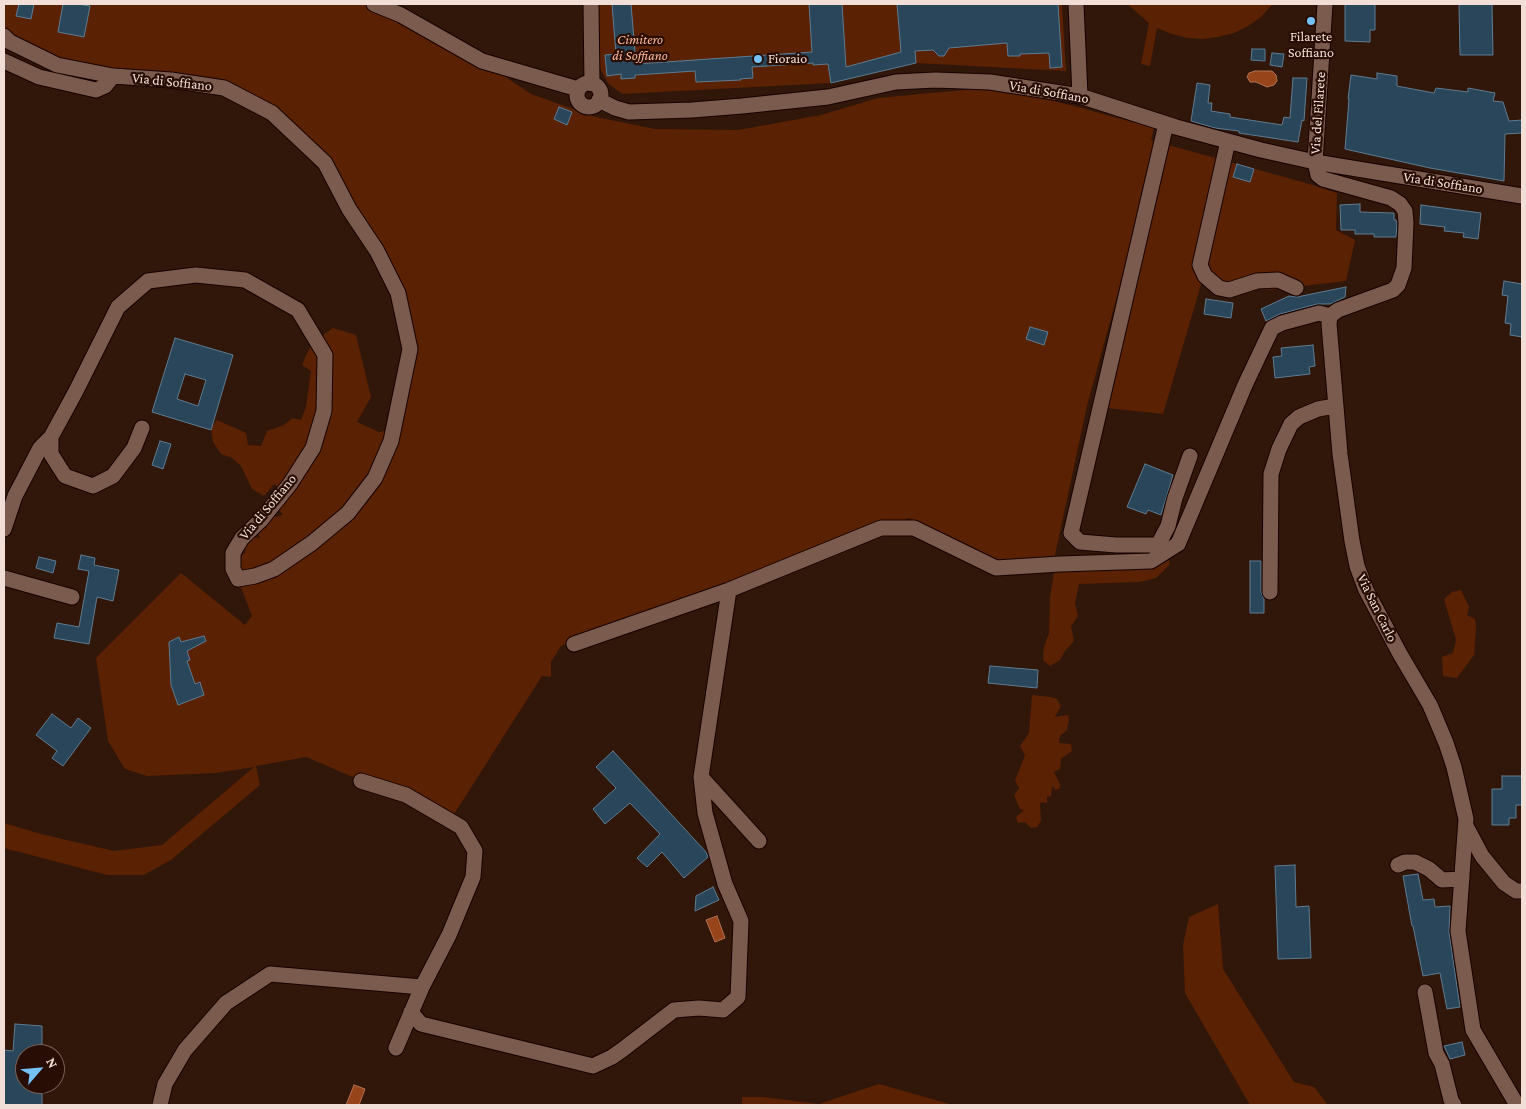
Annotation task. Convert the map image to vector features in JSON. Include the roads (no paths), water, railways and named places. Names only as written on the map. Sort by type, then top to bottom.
[{"type":"street","points":[[374,4],[401,15],[482,61],[598,88],[599,100]]},
{"type":"street","points":[[585,86],[591,4]]},
{"type":"street","points":[[1076,4],[1080,96]]},
{"type":"street","name":"Via del Filarete","points":[[1315,162],[1324,4]]},
{"type":"street","name":"Via di Soffiano","points":[[4,36],[10,42],[57,66],[113,76],[171,80],[224,88],[272,113],[325,163],[349,209],[376,251],[398,293],[410,349],[391,441],[376,478],[348,513],[312,543],[274,569],[255,576],[238,579],[233,569],[233,553],[242,538],[261,520],[290,484],[313,448],[324,411],[325,355],[298,310],[246,280],[196,275],[148,281],[118,307],[51,437]]},
{"type":"street","points":[[4,61],[39,78],[96,90],[105,86],[113,76]]},
{"type":"street","name":"Via di Soffiano","points":[[585,86],[577,95],[582,105],[592,107],[599,100],[629,112],[692,110],[828,97],[896,82],[936,80],[990,82],[1080,96],[1166,124],[1315,162],[1522,196]]},
{"type":"street","points":[[1166,124],[1071,533],[1080,542],[1116,545],[1158,545],[1168,526],[1175,498],[1190,456]]},
{"type":"street","points":[[1228,141],[1200,265],[1205,276],[1219,288],[1229,290],[1257,281],[1278,280],[1296,288]]},
{"type":"street","points":[[574,644],[729,590],[881,528],[914,528],[996,568],[1152,561],[1178,544],[1245,385],[1272,328],[1282,322],[1319,313],[1330,316],[1338,310],[1393,290],[1398,285],[1404,268],[1405,211],[1400,204],[1391,198],[1322,179],[1318,175],[1315,162]]},
{"type":"street","name":"Via San Carlo","points":[[1330,316],[1329,336],[1340,454],[1352,541],[1360,577],[1378,614],[1434,712],[1454,767],[1466,819],[1458,931],[1473,1030],[1517,1105]]},
{"type":"street","points":[[1270,592],[1271,474],[1279,449],[1292,424],[1299,417],[1318,409],[1335,406]]},
{"type":"street","points":[[51,437],[51,454],[65,476],[93,486],[113,476],[134,448],[142,428]]},
{"type":"street","points":[[4,529],[15,496],[40,448],[51,437]]},
{"type":"street","points":[[4,578],[72,597]]},
{"type":"street","points":[[411,1012],[421,1024],[593,1066],[617,1054],[674,1010],[699,1008],[723,1010],[738,997],[741,921],[725,884],[708,822],[701,777],[729,590]]},
{"type":"street","points":[[701,777],[759,841]]},
{"type":"street","points":[[361,780],[406,795],[461,827],[475,851],[472,877],[449,935],[422,987],[396,1048]]},
{"type":"street","points":[[1466,826],[1482,856],[1504,883],[1516,891],[1522,891]]},
{"type":"street","points":[[1398,865],[1406,862],[1415,862],[1429,869],[1442,880],[1462,879]]},
{"type":"street","points":[[160,1105],[165,1084],[185,1050],[226,1002],[270,974],[422,987]]},
{"type":"street","points":[[1425,992],[1436,1053],[1442,1064],[1454,1105]]},
{"type":"place","name":"Filarete Soffiano","points":[[1311,21]]},
{"type":"place","name":"Fioraio","points":[[758,59]]},
{"type":"park label","name":"Cimitero di Soffiano","points":[[640,48]]}]
